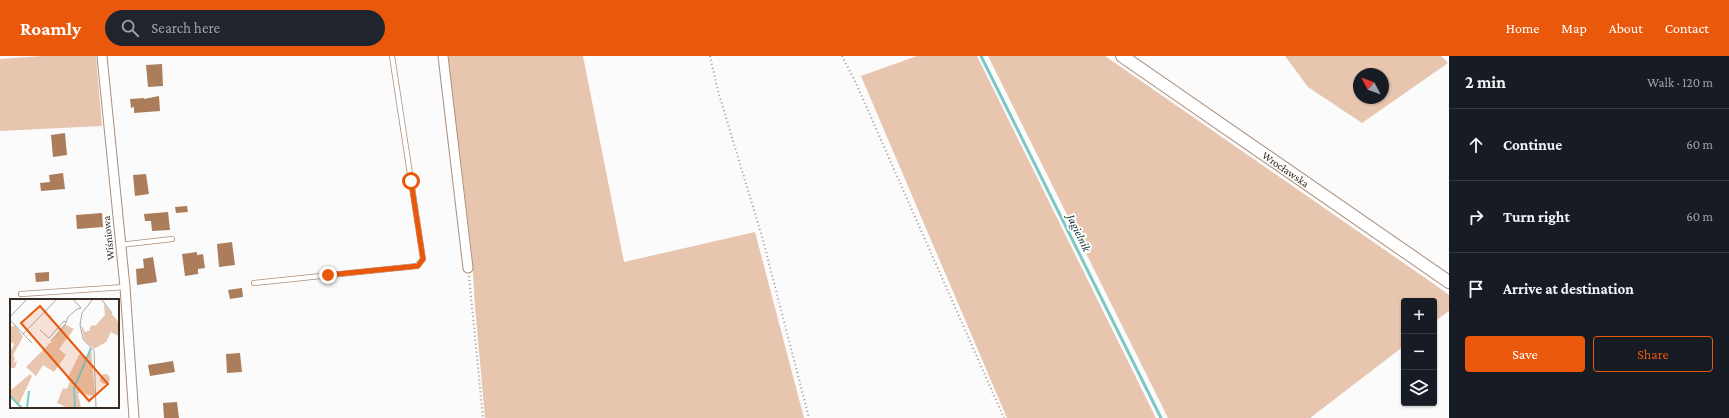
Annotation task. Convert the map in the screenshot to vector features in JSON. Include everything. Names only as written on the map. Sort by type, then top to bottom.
[{"type":"street","name":"Wiśniowa","points":[[102,56],[125,287],[134,418]]},
{"type":"street","points":[[443,56],[468,268]]},
{"type":"street","name":"Wrocławska","points":[[1122,56],[1449,282]]},
{"type":"lane","points":[[254,283],[418,266],[423,259],[392,56]]},
{"type":"lane","points":[[120,245],[172,239]]},
{"type":"lane","points":[[21,294],[125,287]]},
{"type":"path","points":[[710,56],[718,91],[763,240],[809,418]]},
{"type":"path","points":[[842,56],[855,81],[1004,418]]},
{"type":"path","points":[[468,268],[483,418]]},
{"type":"shaded area","points":[[42,56],[96,56],[102,126],[0,131],[0,59]]},
{"type":"shaded area","points":[[448,56],[583,56],[624,262],[755,232],[804,418],[485,418],[472,255]]},
{"type":"shaded area","points":[[917,56],[977,56],[1156,418],[1007,418],[861,76]]},
{"type":"shaded area","points":[[988,56],[1105,56],[1449,295],[1449,311],[1437,320],[1437,298],[1401,298],[1401,348],[1310,418],[1168,418]]},
{"type":"shaded area","points":[[1285,56],[1441,56],[1448,63],[1362,123],[1308,87]]},
{"type":"building","points":[[162,64],[163,86],[148,87],[146,65]]},
{"type":"building","points":[[159,96],[160,111],[134,113],[134,107],[131,108],[130,99],[144,99]]},
{"type":"building","points":[[65,133],[67,155],[53,157],[51,135]]},
{"type":"building","points":[[63,173],[65,189],[41,191],[40,183],[50,182],[49,175]]},
{"type":"building","points":[[146,174],[149,194],[135,196],[133,175]]},
{"type":"building","points":[[187,206],[188,212],[176,213],[175,207]]},
{"type":"building","points":[[168,212],[170,230],[152,231],[151,221],[145,221],[144,214]]},
{"type":"building","points":[[102,213],[103,227],[77,229],[76,215]]},
{"type":"building","points":[[232,242],[235,265],[219,267],[217,244]]},
{"type":"building","points":[[197,252],[197,255],[203,254],[205,268],[198,269],[198,274],[185,276],[182,254]]},
{"type":"building","points":[[153,257],[157,282],[137,285],[136,269],[144,268],[143,259]]},
{"type":"building","points":[[49,272],[49,281],[36,282],[35,273]]},
{"type":"building","points":[[242,288],[243,297],[230,299],[228,290]]},
{"type":"building","points":[[240,353],[242,372],[227,373],[226,354]]},
{"type":"building","points":[[173,361],[175,372],[150,376],[148,365]]},
{"type":"building","points":[[177,402],[179,418],[164,418],[163,403]]},
{"type":"waterway","name":"Jagielnik","points":[[981,56],[1161,418]]},
{"type":"route","points":[[328,275],[418,266],[423,259],[411,181]]}]
